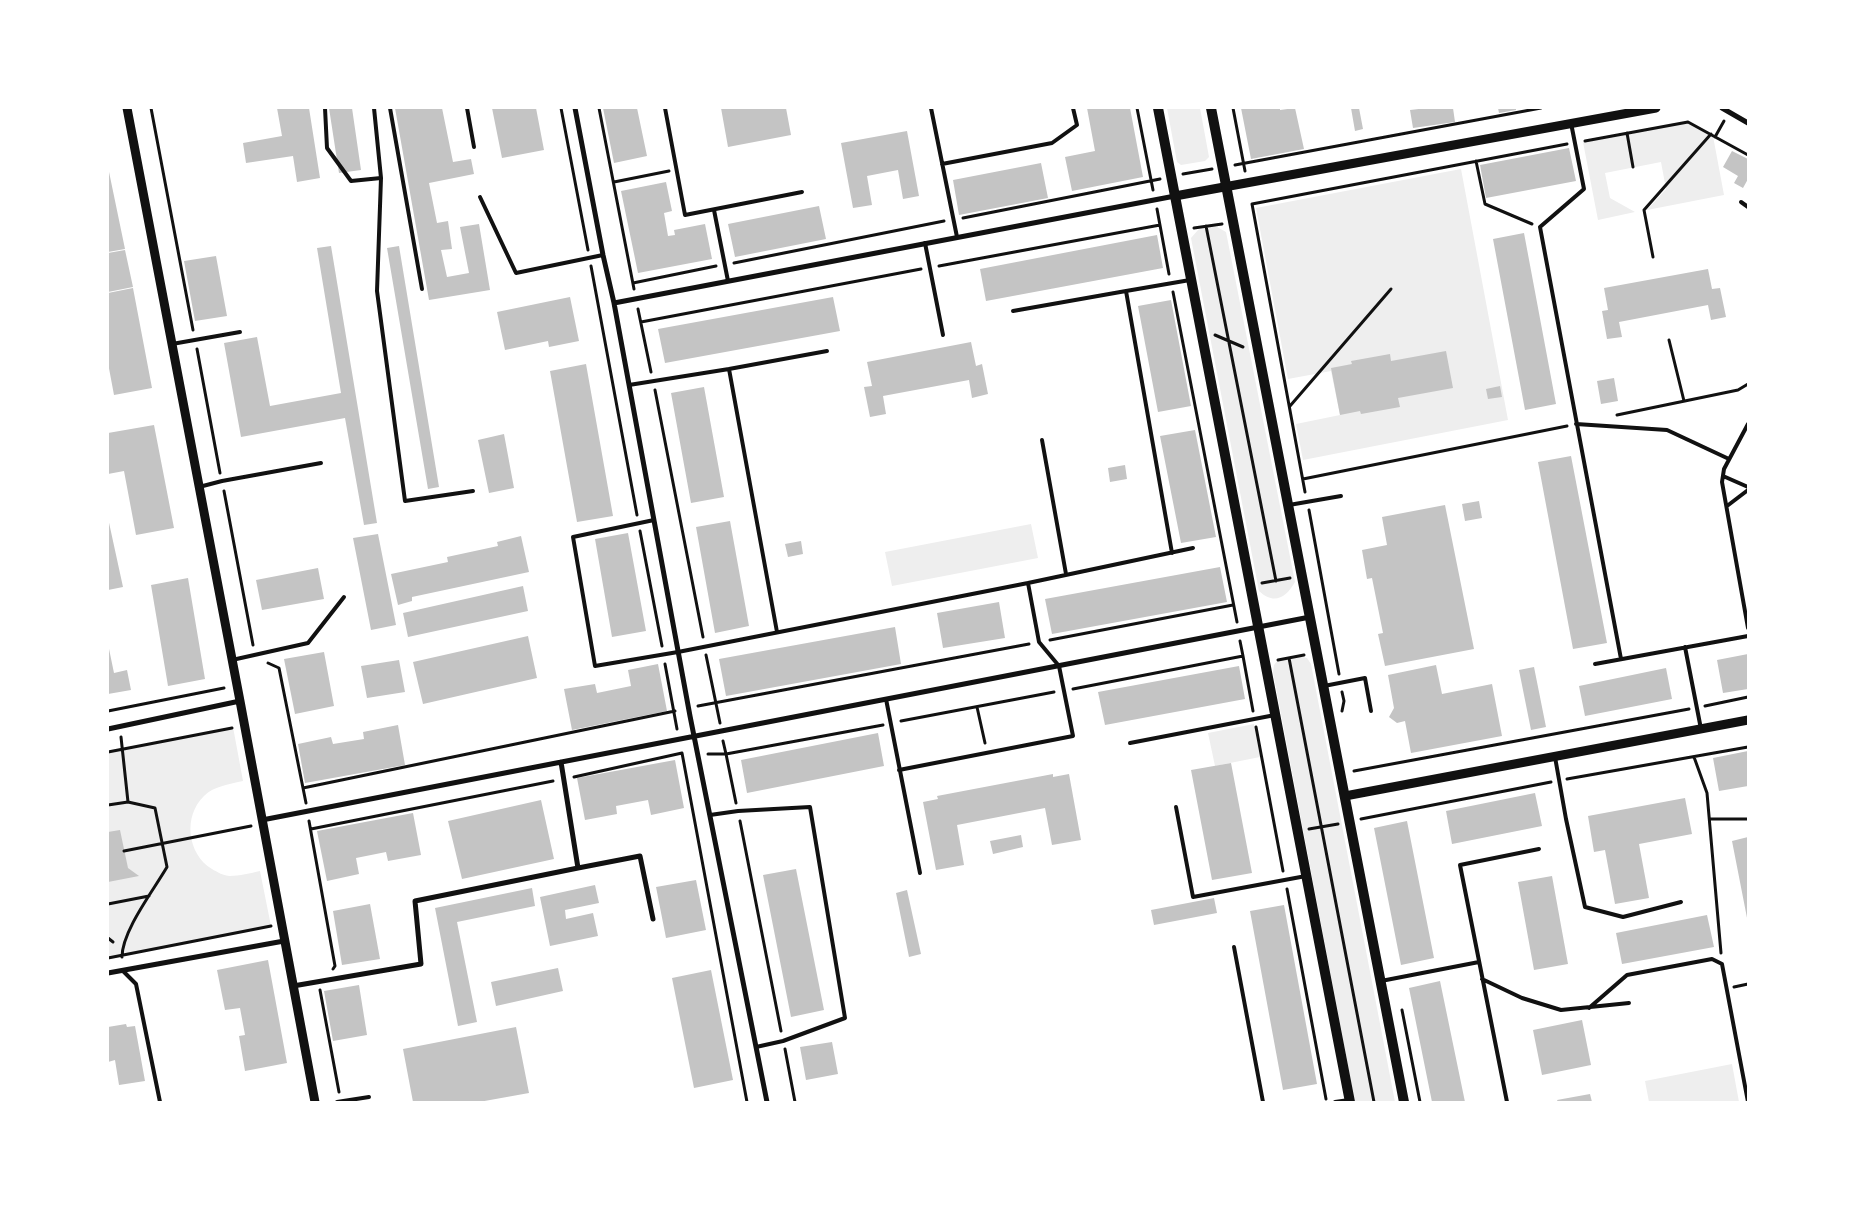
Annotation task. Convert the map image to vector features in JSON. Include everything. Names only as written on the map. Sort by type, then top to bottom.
[{"type":"main road","points":[[1158,108],[1350,1101]]},
{"type":"main road","points":[[1211,108],[1404,1102]]},
{"type":"street","points":[[127,108],[314,1102]]},
{"type":"street","points":[[575,108],[655,520],[688,708],[768,1102]]},
{"type":"street","points":[[614,303],[1155,199],[1656,108]]},
{"type":"street","points":[[1722,108],[1748,123]]},
{"type":"street","points":[[262,820],[1310,617]]},
{"type":"street","points":[[108,729],[240,701]]},
{"type":"street","points":[[1345,796],[1748,720]]},
{"type":"street","points":[[561,762],[578,868]]},
{"type":"street","points":[[292,986],[421,964],[415,901],[640,856],[653,919]]},
{"type":"street","points":[[108,973],[284,941]]},
{"type":"lane","points":[[324,108],[327,148],[351,181],[381,178]]},
{"type":"lane","points":[[374,108],[381,178],[377,291],[406,501],[473,491]]},
{"type":"lane","points":[[390,108],[422,289]]},
{"type":"lane","points":[[467,108],[474,146]]},
{"type":"lane","points":[[665,108],[686,215],[802,192]]},
{"type":"lane","points":[[931,108],[952,220],[957,237]]},
{"type":"lane","points":[[942,164],[1052,143],[1077,125],[1073,108]]},
{"type":"lane","points":[[1571,123],[1584,189],[1540,227],[1621,659]]},
{"type":"lane","points":[[480,197],[516,273],[603,255]]},
{"type":"lane","points":[[1741,202],[1748,207]]},
{"type":"lane","points":[[714,210],[728,281]]},
{"type":"lane","points":[[925,244],[943,335]]},
{"type":"lane","points":[[1013,311],[1191,280]]},
{"type":"lane","points":[[1126,291],[1172,552]]},
{"type":"lane","points":[[172,344],[240,332]]},
{"type":"lane","points":[[629,385],[827,351]]},
{"type":"lane","points":[[729,369],[777,632]]},
{"type":"lane","points":[[1576,424],[1667,430],[1729,459]]},
{"type":"lane","points":[[1748,424],[1724,469],[1722,482],[1748,628]]},
{"type":"lane","points":[[1042,440],[1066,574]]},
{"type":"lane","points":[[199,488],[222,481],[321,463]]},
{"type":"lane","points":[[1723,476],[1748,489],[1727,506]]},
{"type":"lane","points":[[1288,506],[1340,496]]},
{"type":"lane","points":[[655,520],[573,537],[595,666],[705,647],[1193,548]]},
{"type":"lane","points":[[899,770],[1073,736],[1059,666],[1039,642],[1028,583]]},
{"type":"lane","points":[[232,660],[308,643],[344,597]]},
{"type":"lane","points":[[1595,664],[1748,636]]},
{"type":"lane","points":[[1685,648],[1701,729]]},
{"type":"lane","points":[[1324,686],[1365,678],[1371,712]]},
{"type":"lane","points":[[886,699],[920,872]]},
{"type":"lane","points":[[1130,743],[1275,715]]},
{"type":"lane","points":[[1554,757],[1585,907],[1623,917],[1682,902]]},
{"type":"lane","points":[[710,815],[738,811],[810,807],[845,1018],[783,1041],[756,1048]]},
{"type":"lane","points":[[1176,807],[1193,897],[1306,876]]},
{"type":"lane","points":[[1507,1102],[1460,866],[1539,849]]},
{"type":"lane","points":[[1234,947],[1263,1102]]},
{"type":"lane","points":[[1589,1008],[1627,976],[1712,959],[1722,964],[1748,1102]]},
{"type":"lane","points":[[1381,981],[1479,962]]},
{"type":"lane","points":[[123,971],[136,984],[160,1102]]},
{"type":"lane","points":[[1482,979],[1522,998],[1561,1010],[1629,1004]]},
{"type":"lane","points":[[337,1102],[369,1097]]},
{"type":"lane","points":[[1335,1102],[1350,1101]]},
{"type":"path","points":[[561,108],[682,754]]},
{"type":"path","points":[[599,108],[721,731]]},
{"type":"path","points":[[1137,108],[1245,666],[1326,1102]]},
{"type":"path","points":[[1233,108],[1306,497]]},
{"type":"path","points":[[633,283],[1151,180],[1541,108]]},
{"type":"path","points":[[1252,204],[1688,122],[1748,155]]},
{"type":"path","points":[[1627,133],[1633,167]]},
{"type":"path","points":[[1653,257],[1644,210],[1711,134]]},
{"type":"path","points":[[1476,161],[1485,204],[1540,227]]},
{"type":"path","points":[[614,182],[677,170]]},
{"type":"path","points":[[1181,230],[1255,220]]},
{"type":"path","points":[[641,322],[1160,225]]},
{"type":"path","points":[[1206,226],[1276,581]]},
{"type":"path","points":[[1289,406],[1391,289]]},
{"type":"path","points":[[1178,319],[1281,362]]},
{"type":"path","points":[[1669,340],[1684,402]]},
{"type":"path","points":[[1615,416],[1738,390],[1748,384]]},
{"type":"path","points":[[1303,479],[1576,424]]},
{"type":"path","points":[[1308,507],[1344,701],[1342,710],[1344,719]]},
{"type":"path","points":[[1230,589],[1320,572]]},
{"type":"path","points":[[303,788],[716,702],[1233,605]]},
{"type":"path","points":[[1245,666],[1334,650]]},
{"type":"path","points":[[795,1102],[726,754],[1243,656]]},
{"type":"path","points":[[1289,658],[1374,1102]]},
{"type":"path","points":[[108,711],[224,688]]},
{"type":"path","points":[[1352,763],[1354,771],[1748,698]]},
{"type":"path","points":[[978,707],[987,753]]},
{"type":"path","points":[[120,727],[128,802]]},
{"type":"path","points":[[108,752],[233,727],[234,736]]},
{"type":"path","points":[[1277,836],[1559,781],[1748,747]]},
{"type":"path","points":[[1694,757],[1708,793],[1722,964]]},
{"type":"path","points":[[108,805],[128,802],[155,808],[167,867],[122,946],[123,971]]},
{"type":"path","points":[[1710,820],[1748,819]]},
{"type":"path","points":[[124,851],[252,826]]},
{"type":"path","points":[[311,829],[336,966],[330,973]]},
{"type":"path","points":[[108,904],[150,896]]},
{"type":"path","points":[[108,958],[272,926],[270,917]]},
{"type":"path","points":[[108,938],[113,942]]},
{"type":"path","points":[[319,986],[339,1093]]},
{"type":"shaded area","points":[[1167,108],[1200,108],[1209,157],[1205,161],[1181,165],[1177,162]]},
{"type":"shaded area","points":[[1688,122],[1713,136],[1724,195],[1647,210],[1666,189],[1661,162],[1605,173],[1610,198],[1635,212],[1598,220],[1583,142]]},
{"type":"shaded area","points":[[1461,169],[1508,420],[1303,460],[1296,424],[1340,415],[1331,371],[1288,379],[1256,208]]},
{"type":"shaded area","points":[[1206,226],[1217,227],[1226,232],[1295,582],[1284,596],[1275,599],[1259,591],[1191,238],[1198,230]]},
{"type":"shaded area","points":[[1031,524],[1038,558],[892,586],[885,552]]},
{"type":"shaded area","points":[[1298,656],[1307,658],[1311,664],[1395,1102],[1355,1102],[1273,672],[1274,665],[1278,660]]},
{"type":"shaded area","points":[[1254,724],[1260,757],[1215,766],[1208,733]]},
{"type":"shaded area","points":[[233,727],[243,781],[217,788],[204,796],[197,804],[191,824],[193,845],[197,854],[204,862],[223,875],[241,875],[260,871],[271,926],[108,958],[108,752]]},
{"type":"shaded area","points":[[1732,1064],[1739,1102],[1649,1102],[1645,1081]]},
{"type":"building","points":[[277,108],[309,108],[320,178],[297,182],[293,156],[246,163],[243,143],[282,136]]},
{"type":"building","points":[[329,108],[352,108],[361,170],[339,173]]},
{"type":"building","points":[[395,108],[442,108],[453,162],[471,159],[474,174],[429,183],[437,223],[448,221],[452,249],[441,250],[447,277],[469,273],[460,227],[479,224],[490,290],[429,300]]},
{"type":"building","points":[[492,108],[536,108],[544,150],[502,158]]},
{"type":"building","points":[[603,108],[637,108],[647,156],[614,163]]},
{"type":"building","points":[[721,108],[786,108],[791,135],[728,147]]},
{"type":"building","points":[[1087,108],[1130,108],[1143,177],[1072,191],[1065,157],[1095,151]]},
{"type":"building","points":[[1241,108],[1280,108],[1280,110],[1295,108],[1304,149],[1251,159]]},
{"type":"building","points":[[1351,108],[1359,108],[1363,129],[1355,131]]},
{"type":"building","points":[[1453,108],[1455,122],[1413,128],[1410,110]]},
{"type":"building","points":[[1498,108],[1516,108],[1516,110],[1499,113]]},
{"type":"building","points":[[907,131],[919,196],[903,199],[898,170],[867,176],[872,205],[853,208],[841,143]]},
{"type":"building","points":[[1569,148],[1576,181],[1486,198],[1480,165]]},
{"type":"building","points":[[1732,151],[1748,159],[1748,179],[1743,188],[1734,183],[1738,176],[1723,167]]},
{"type":"building","points":[[1041,163],[1048,198],[959,215],[953,180]]},
{"type":"building","points":[[108,167],[125,249],[108,252]]},
{"type":"building","points":[[666,182],[672,211],[664,213],[668,236],[675,235],[674,230],[705,224],[712,259],[638,273],[621,191]]},
{"type":"building","points":[[819,206],[826,239],[735,257],[728,224]]},
{"type":"building","points":[[1524,233],[1556,404],[1525,410],[1493,239]]},
{"type":"building","points":[[1157,235],[1163,268],[986,301],[980,269]]},
{"type":"building","points":[[331,246],[377,523],[364,525],[345,418],[241,437],[224,343],[257,337],[270,406],[341,393],[317,248]]},
{"type":"building","points":[[399,246],[439,487],[428,489],[387,248]]},
{"type":"building","points":[[125,250],[133,287],[108,292],[108,253]]},
{"type":"building","points":[[216,256],[227,316],[195,321],[184,261]]},
{"type":"building","points":[[1708,269],[1712,289],[1720,288],[1726,317],[1711,320],[1708,305],[1619,322],[1622,337],[1607,339],[1602,311],[1608,310],[1604,288]]},
{"type":"building","points":[[133,288],[152,388],[114,395],[108,363],[108,293]]},
{"type":"building","points":[[570,297],[579,341],[549,347],[548,341],[505,350],[497,312]]},
{"type":"building","points":[[833,297],[840,331],[665,363],[658,329]]},
{"type":"building","points":[[1171,300],[1191,406],[1158,412],[1138,306]]},
{"type":"building","points":[[971,342],[976,366],[982,364],[988,394],[972,398],[969,380],[883,396],[886,414],[870,417],[864,387],[872,386],[867,362]]},
{"type":"building","points":[[1446,351],[1453,388],[1398,398],[1400,407],[1361,414],[1360,411],[1340,415],[1331,368],[1352,364],[1351,361],[1390,354],[1391,361]]},
{"type":"building","points":[[586,364],[613,516],[577,522],[550,371]]},
{"type":"building","points":[[1614,378],[1618,401],[1601,404],[1597,381]]},
{"type":"building","points":[[1500,386],[1502,397],[1488,399],[1486,389]]},
{"type":"building","points":[[704,387],[724,497],[691,503],[671,393]]},
{"type":"building","points":[[154,425],[174,528],[136,535],[124,471],[108,474],[108,433]]},
{"type":"building","points":[[1195,430],[1216,537],[1181,543],[1160,436]]},
{"type":"building","points":[[504,434],[514,488],[489,493],[478,440]]},
{"type":"building","points":[[1571,456],[1607,643],[1573,649],[1538,462]]},
{"type":"building","points":[[1125,465],[1127,479],[1110,482],[1108,468]]},
{"type":"building","points":[[1479,501],[1482,518],[1465,521],[1462,504]]},
{"type":"building","points":[[1445,505],[1474,649],[1385,666],[1378,634],[1383,633],[1372,578],[1367,579],[1362,550],[1387,545],[1382,517]]},
{"type":"building","points":[[108,518],[123,587],[108,590]]},
{"type":"building","points":[[730,521],[749,626],[715,633],[696,527]]},
{"type":"building","points":[[628,533],[646,631],[612,637],[595,539]]},
{"type":"building","points":[[378,534],[396,625],[371,630],[353,538]]},
{"type":"building","points":[[521,536],[529,572],[412,597],[412,601],[398,605],[391,574],[448,562],[447,557],[498,546],[497,542]]},
{"type":"building","points":[[801,541],[803,554],[788,557],[785,544]]},
{"type":"building","points":[[1220,567],[1227,602],[1052,634],[1045,599]]},
{"type":"building","points":[[318,568],[324,599],[262,610],[256,580]]},
{"type":"building","points":[[188,578],[205,679],[168,686],[151,585]]},
{"type":"building","points":[[523,586],[528,611],[408,637],[403,613]]},
{"type":"building","points":[[999,602],[1005,638],[943,648],[937,613]]},
{"type":"building","points":[[895,627],[901,664],[726,696],[719,659]]},
{"type":"building","points":[[528,636],[537,678],[423,704],[413,662]]},
{"type":"building","points":[[108,644],[114,673],[127,670],[131,690],[108,694]]},
{"type":"building","points":[[324,652],[334,706],[295,714],[284,659]]},
{"type":"building","points":[[1748,654],[1748,689],[1723,693],[1717,660]]},
{"type":"building","points":[[399,660],[405,692],[367,698],[361,666]]},
{"type":"building","points":[[658,664],[667,711],[572,730],[564,689],[595,684],[597,693],[631,686],[628,670]]},
{"type":"building","points":[[1436,665],[1442,694],[1492,684],[1502,736],[1411,753],[1405,721],[1397,723],[1389,717],[1394,708],[1388,675]]},
{"type":"building","points":[[1239,666],[1245,699],[1105,725],[1098,692]]},
{"type":"building","points":[[1534,667],[1546,727],[1531,730],[1519,670]]},
{"type":"building","points":[[1666,668],[1672,699],[1585,716],[1579,686]]},
{"type":"building","points":[[398,725],[405,765],[305,783],[298,744],[331,737],[333,744],[364,739],[363,732]]},
{"type":"building","points":[[878,733],[884,766],[747,793],[741,760]]},
{"type":"building","points":[[1748,751],[1748,786],[1719,791],[1713,758]]},
{"type":"building","points":[[675,760],[684,808],[651,815],[648,800],[616,806],[617,814],[585,820],[577,778]]},
{"type":"building","points":[[1231,763],[1252,873],[1212,880],[1191,770]]},
{"type":"building","points":[[1053,774],[1053,777],[1069,774],[1081,840],[1052,845],[1045,808],[957,825],[964,865],[936,870],[923,802],[938,799],[937,796]]},
{"type":"building","points":[[1535,793],[1542,826],[1452,844],[1446,811]]},
{"type":"building","points":[[1685,798],[1692,834],[1639,844],[1649,898],[1615,904],[1605,850],[1594,852],[1588,816]]},
{"type":"building","points":[[541,800],[554,859],[462,879],[448,821]]},
{"type":"building","points":[[413,813],[421,855],[388,861],[386,852],[356,858],[359,874],[327,881],[317,831]]},
{"type":"building","points":[[1407,821],[1434,958],[1401,965],[1374,828]]},
{"type":"building","points":[[120,830],[128,868],[139,876],[108,882],[108,832]]},
{"type":"building","points":[[1021,835],[1023,847],[993,854],[990,841]]},
{"type":"building","points":[[1748,837],[1748,923],[1732,841]]},
{"type":"building","points":[[796,869],[824,1010],[791,1017],[763,875]]},
{"type":"building","points":[[1552,876],[1568,964],[1534,970],[1518,882]]},
{"type":"building","points":[[696,880],[706,930],[666,938],[656,887]]},
{"type":"building","points":[[595,885],[599,903],[565,910],[566,919],[593,913],[598,936],[550,946],[540,897]]},
{"type":"building","points":[[532,888],[535,906],[457,922],[477,1022],[458,1026],[435,908]]},
{"type":"building","points":[[907,890],[921,954],[909,957],[896,893]]},
{"type":"building","points":[[1214,898],[1217,913],[1154,925],[1151,910]]},
{"type":"building","points":[[370,904],[380,959],[342,965],[333,911]]},
{"type":"building","points":[[1284,905],[1317,1084],[1283,1090],[1250,911]]},
{"type":"building","points":[[1707,915],[1714,947],[1622,964],[1616,933]]},
{"type":"building","points":[[268,960],[287,1063],[245,1071],[239,1036],[245,1035],[240,1008],[225,1010],[217,970]]},
{"type":"building","points":[[558,968],[563,991],[496,1006],[491,982]]},
{"type":"building","points":[[711,970],[733,1080],[694,1088],[672,978]]},
{"type":"building","points":[[1440,981],[1465,1102],[1432,1102],[1409,988]]},
{"type":"building","points":[[359,985],[367,1035],[333,1041],[324,991]]},
{"type":"building","points":[[1582,1020],[1591,1065],[1542,1075],[1533,1030]]},
{"type":"building","points":[[126,1024],[127,1027],[135,1026],[145,1081],[119,1085],[115,1060],[108,1062],[108,1027]]},
{"type":"building","points":[[516,1027],[529,1093],[479,1102],[413,1102],[403,1049]]},
{"type":"building","points":[[832,1042],[838,1074],[806,1080],[800,1047]]},
{"type":"building","points":[[1590,1094],[1592,1102],[1558,1102],[1557,1100]]}]
